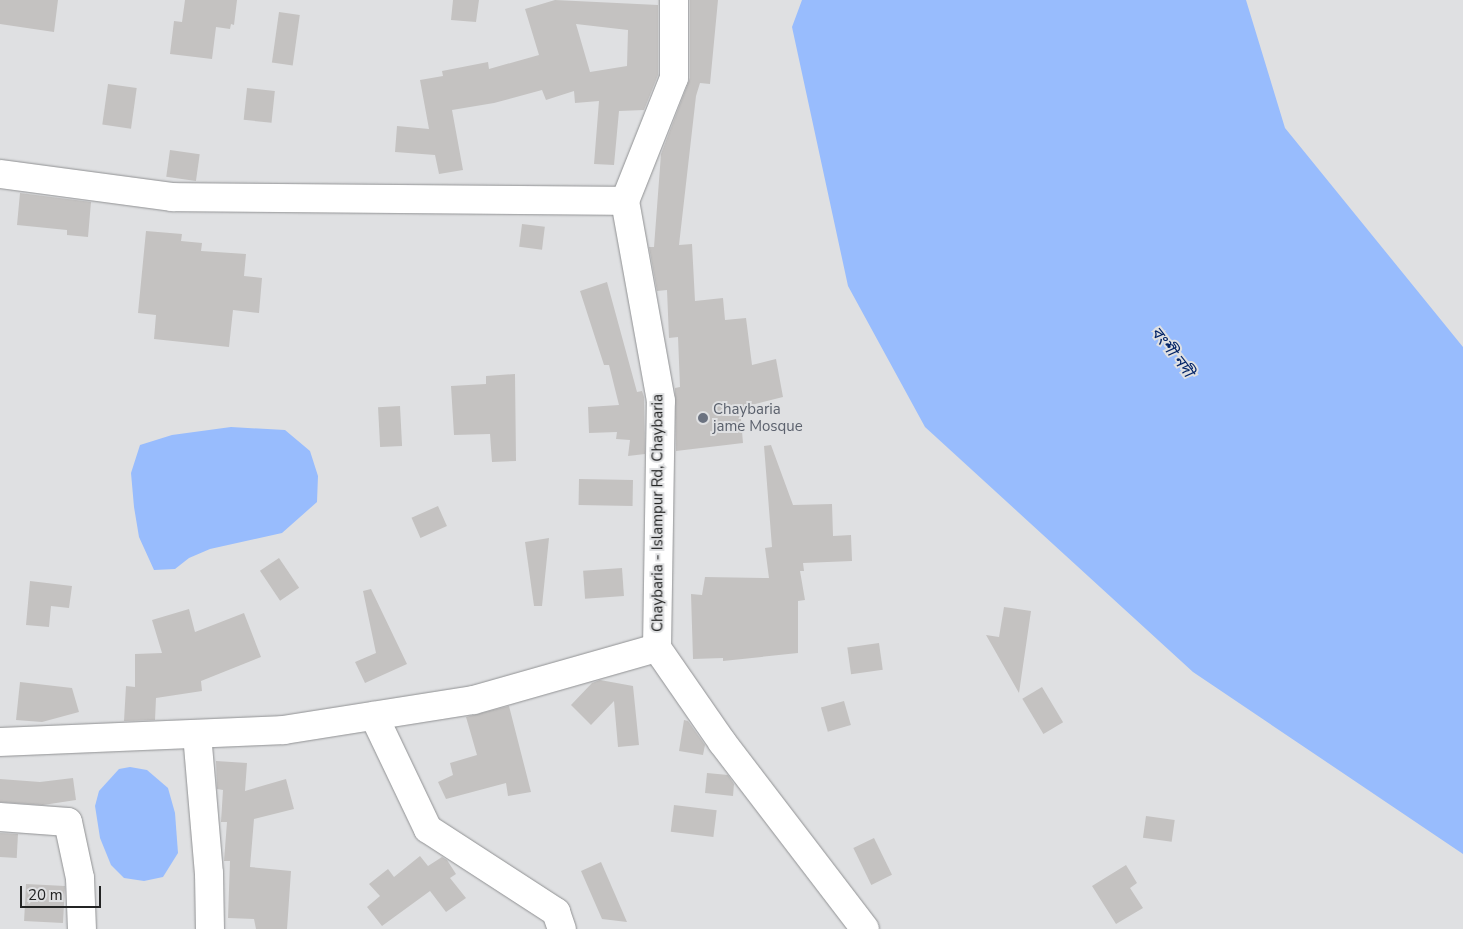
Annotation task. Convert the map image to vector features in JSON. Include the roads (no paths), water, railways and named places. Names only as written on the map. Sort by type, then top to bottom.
[{"type":"street","points":[[0,174],[172,197],[625,201],[674,78],[674,0]]},
{"type":"street","name":"Chaybaria - Islampur Rd, Chaybaria","points":[[625,201],[661,400],[657,648]]},
{"type":"street","points":[[0,742],[284,730],[474,700],[657,648],[722,742],[865,929]]},
{"type":"street","points":[[374,716],[428,829],[556,912],[562,929]]},
{"type":"street","points":[[197,734],[209,873],[210,929]]},
{"type":"street","points":[[0,817],[68,822],[80,878],[82,929]]},
{"type":"water","name":"বংশী নদী","points":[[802,0],[1246,0],[1285,128],[1463,347],[1463,854],[1193,672],[925,427],[848,286],[792,27]]},
{"type":"water","points":[[231,427],[285,430],[310,451],[318,476],[317,502],[282,533],[210,549],[189,558],[175,569],[154,570],[139,537],[134,507],[131,473],[140,445],[172,435]]},
{"type":"water","points":[[130,767],[147,770],[168,788],[175,813],[178,853],[163,877],[144,881],[124,878],[111,865],[100,838],[95,806],[99,791],[119,769]]},
{"type":"place","name":"Chaybaria jame Mosque","points":[[703,418]]}]
